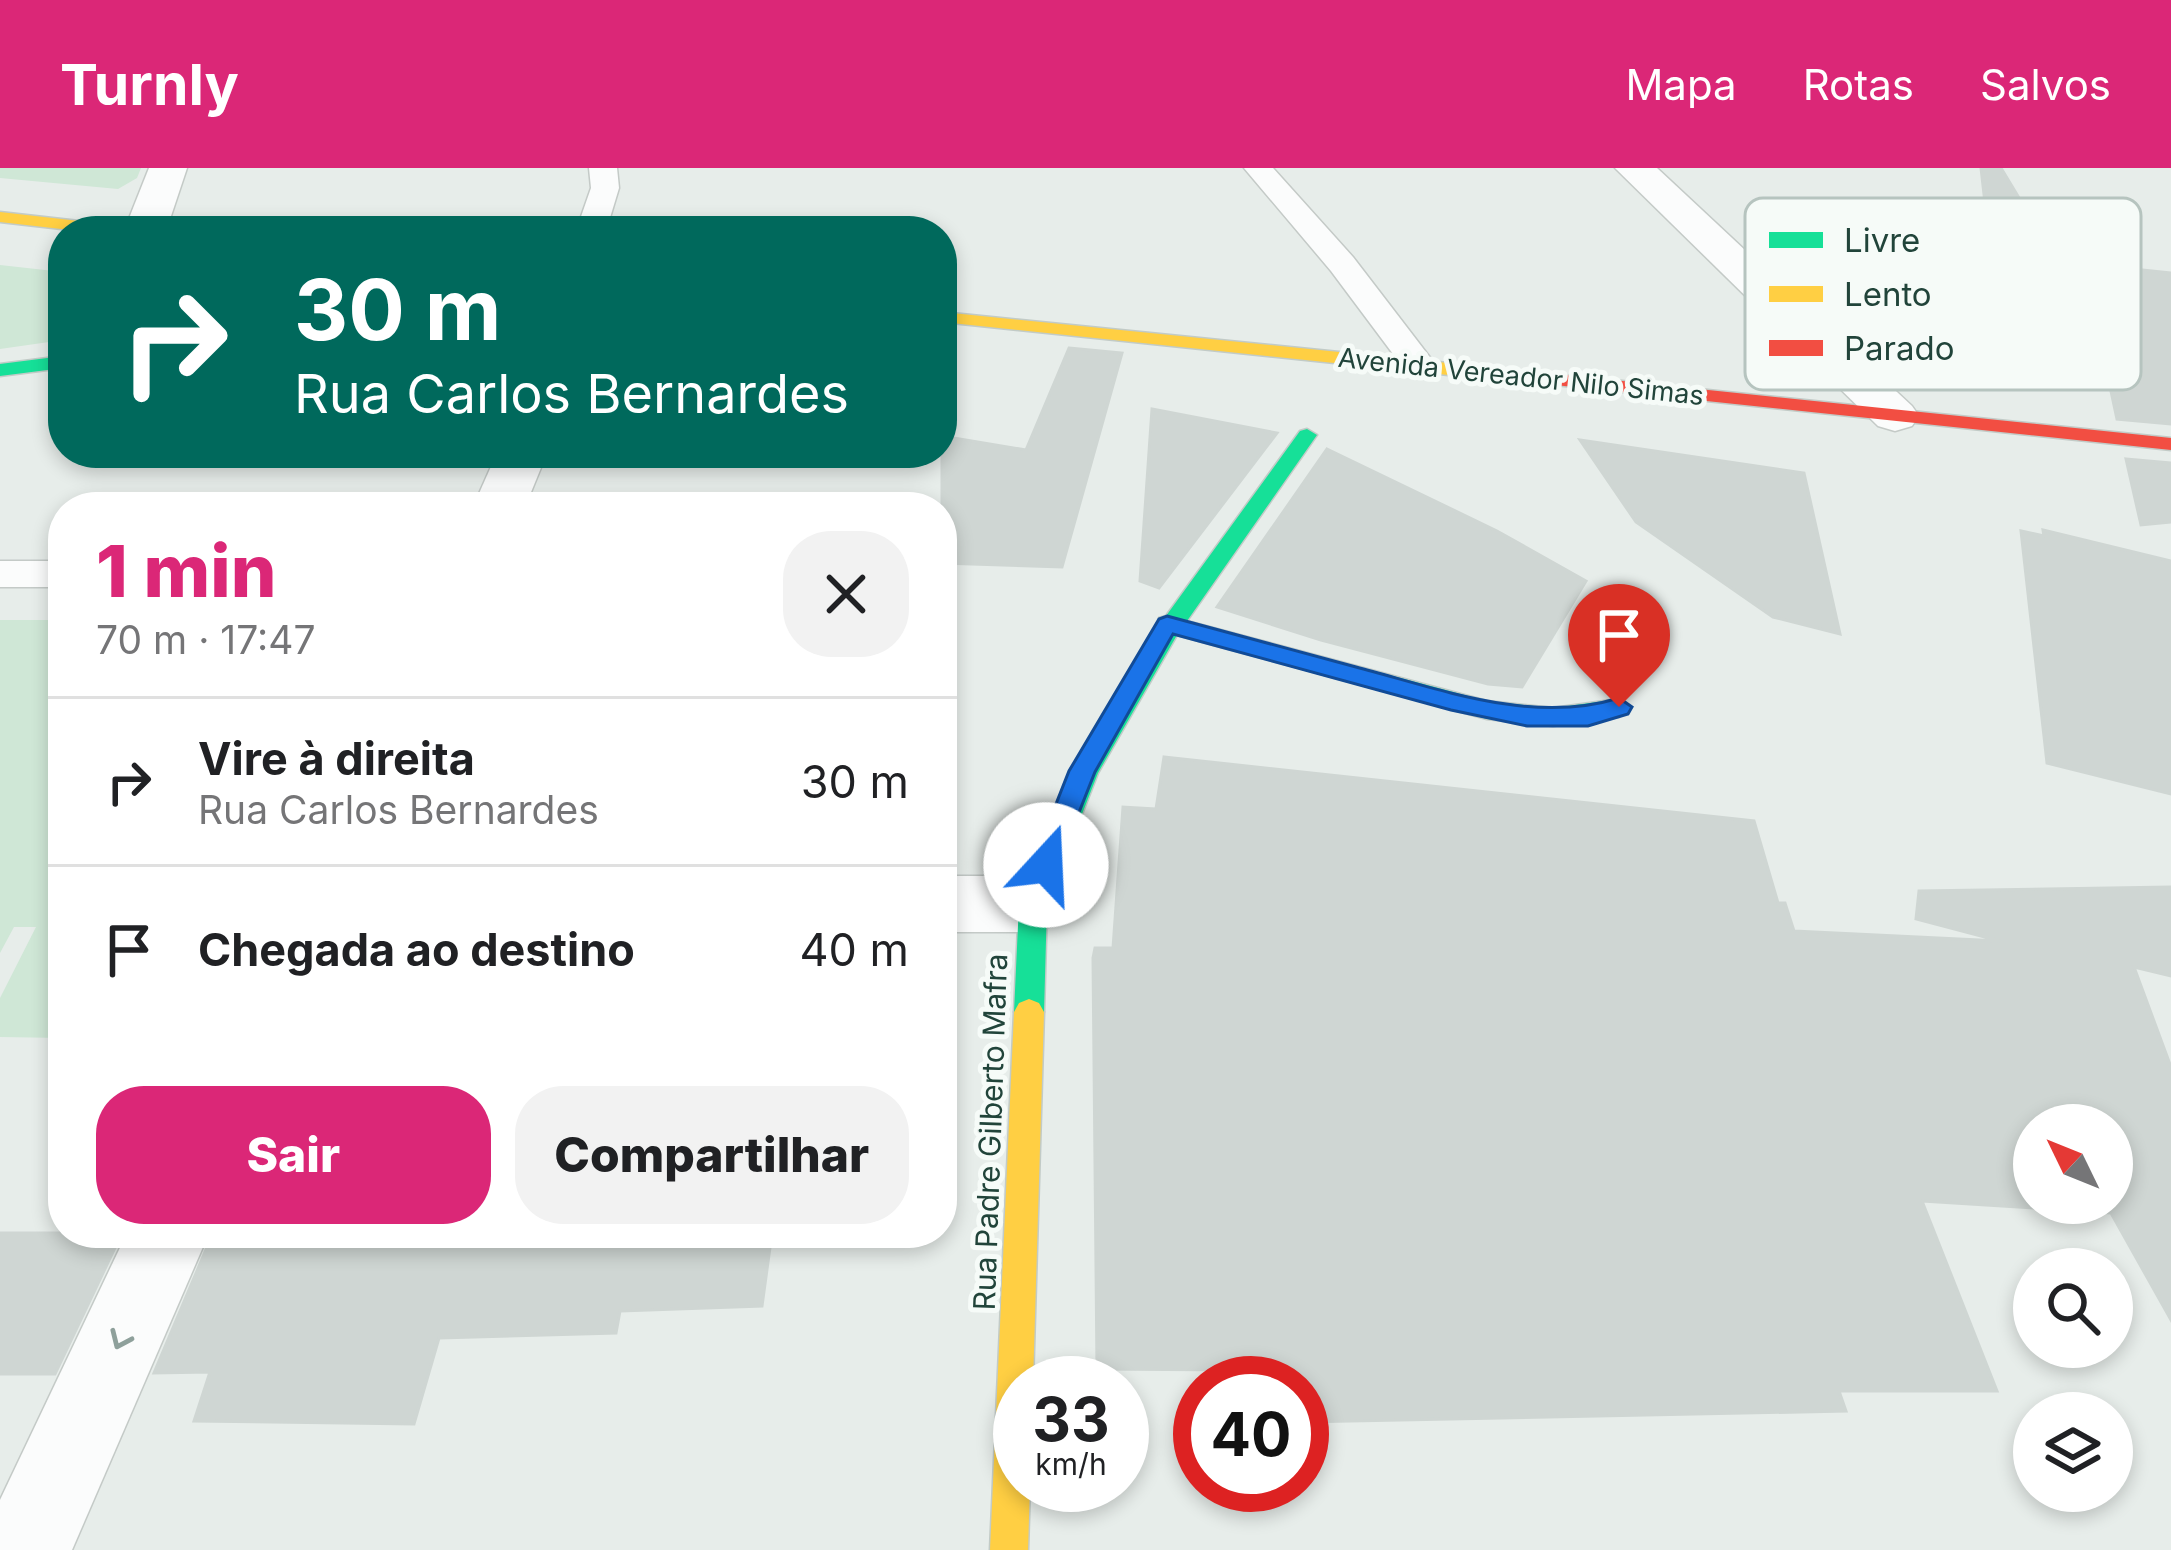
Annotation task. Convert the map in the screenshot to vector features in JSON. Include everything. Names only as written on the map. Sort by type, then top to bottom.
[{"type":"street","points":[[150,216],[167,168]]},
{"type":"street","points":[[1634,168],[1745,273]]},
{"type":"street","points":[[0,217],[48,223]]},
{"type":"street","name":"Avenida Vereador Nilo Simas","points":[[957,319],[2171,444]]},
{"type":"street","points":[[0,370],[48,364]]},
{"type":"street","points":[[1868,390],[1895,416]]},
{"type":"street","name":"Rua Padre Gilberto Mafra","points":[[1009,1550],[1034,904],[1058,826],[1082,771],[1167,624],[1307,435]]},
{"type":"street","points":[[1167,624],[1527,717],[1588,717],[1619,707]]},
{"type":"street","points":[[957,904],[1034,904]]},
{"type":"street","points":[[25,1550],[162,1248]]},
{"type":"lane","points":[[596,216],[605,188],[603,168]]},
{"type":"lane","points":[[1258,168],[1342,264],[1420,367]]},
{"type":"lane","points":[[0,574],[48,574]]},
{"type":"green space","points":[[0,168],[141,168],[137,178],[118,189],[0,178]]},
{"type":"green space","points":[[0,265],[48,270],[48,342],[0,349]]},
{"type":"green space","points":[[0,620],[48,620],[48,1038],[0,1037],[0,998],[36,927],[14,927],[0,953]]},
{"type":"building","points":[[1981,168],[2001,168],[2019,198],[1984,198]]},
{"type":"building","points":[[2141,270],[2171,273],[2171,424],[2117,419],[2111,390],[2141,390]]},
{"type":"building","points":[[1069,348],[1122,353],[1062,567],[957,564],[957,492],[942,492],[942,468],[957,468],[957,438],[1026,450]]},
{"type":"building","points":[[1152,409],[1277,433],[1159,588],[1140,581]]},
{"type":"building","points":[[1580,440],[1804,473],[1840,634],[1773,617],[1636,522]]},
{"type":"building","points":[[1327,449],[1497,531],[1586,581],[1522,687],[1488,684],[1217,607]]},
{"type":"building","points":[[2126,459],[2171,463],[2171,522],[2141,525]]},
{"type":"building","points":[[2043,530],[2171,561],[2171,794],[2047,763],[2021,531],[2044,536]]},
{"type":"building","points":[[1164,757],[1754,821],[1778,903],[1785,903],[1794,931],[2000,941],[1916,919],[1919,891],[2171,887],[2171,976],[2134,967],[2171,1067],[2171,1320],[2117,1224],[2133,1224],[2133,1104],[2013,1104],[2013,1207],[1922,1201],[1997,1391],[1839,1391],[1846,1411],[1329,1421],[1329,1356],[1173,1356],[1173,1370],[1149,1369],[1149,1356],[1097,1356],[1093,958],[1095,948],[1113,948],[1123,807],[1156,809]]},
{"type":"building","points":[[0,1233],[48,1233],[48,1248],[115,1248],[55,1374],[0,1374]]},
{"type":"building","points":[[207,1248],[770,1248],[762,1306],[620,1311],[616,1333],[439,1338],[414,1424],[194,1421],[210,1372],[154,1373]]},
{"type":"traffic: fast","points":[[0,370],[48,364]]},
{"type":"traffic: fast","points":[[1029,1012],[1033,904],[1085,773],[1149,657],[1307,435]]},
{"type":"traffic: fast","points":[[1167,624],[1487,710],[1553,717],[1619,708]]},
{"type":"traffic: slow","points":[[0,217],[48,222]]},
{"type":"traffic: slow","points":[[957,319],[1458,370]]},
{"type":"traffic: slow","points":[[1009,1550],[1029,1012]]},
{"type":"traffic: jam","points":[[1458,370],[2171,444]]},
{"type":"route","points":[[1046,865],[1082,771],[1167,624],[1527,717],[1588,717],[1619,707]]}]
